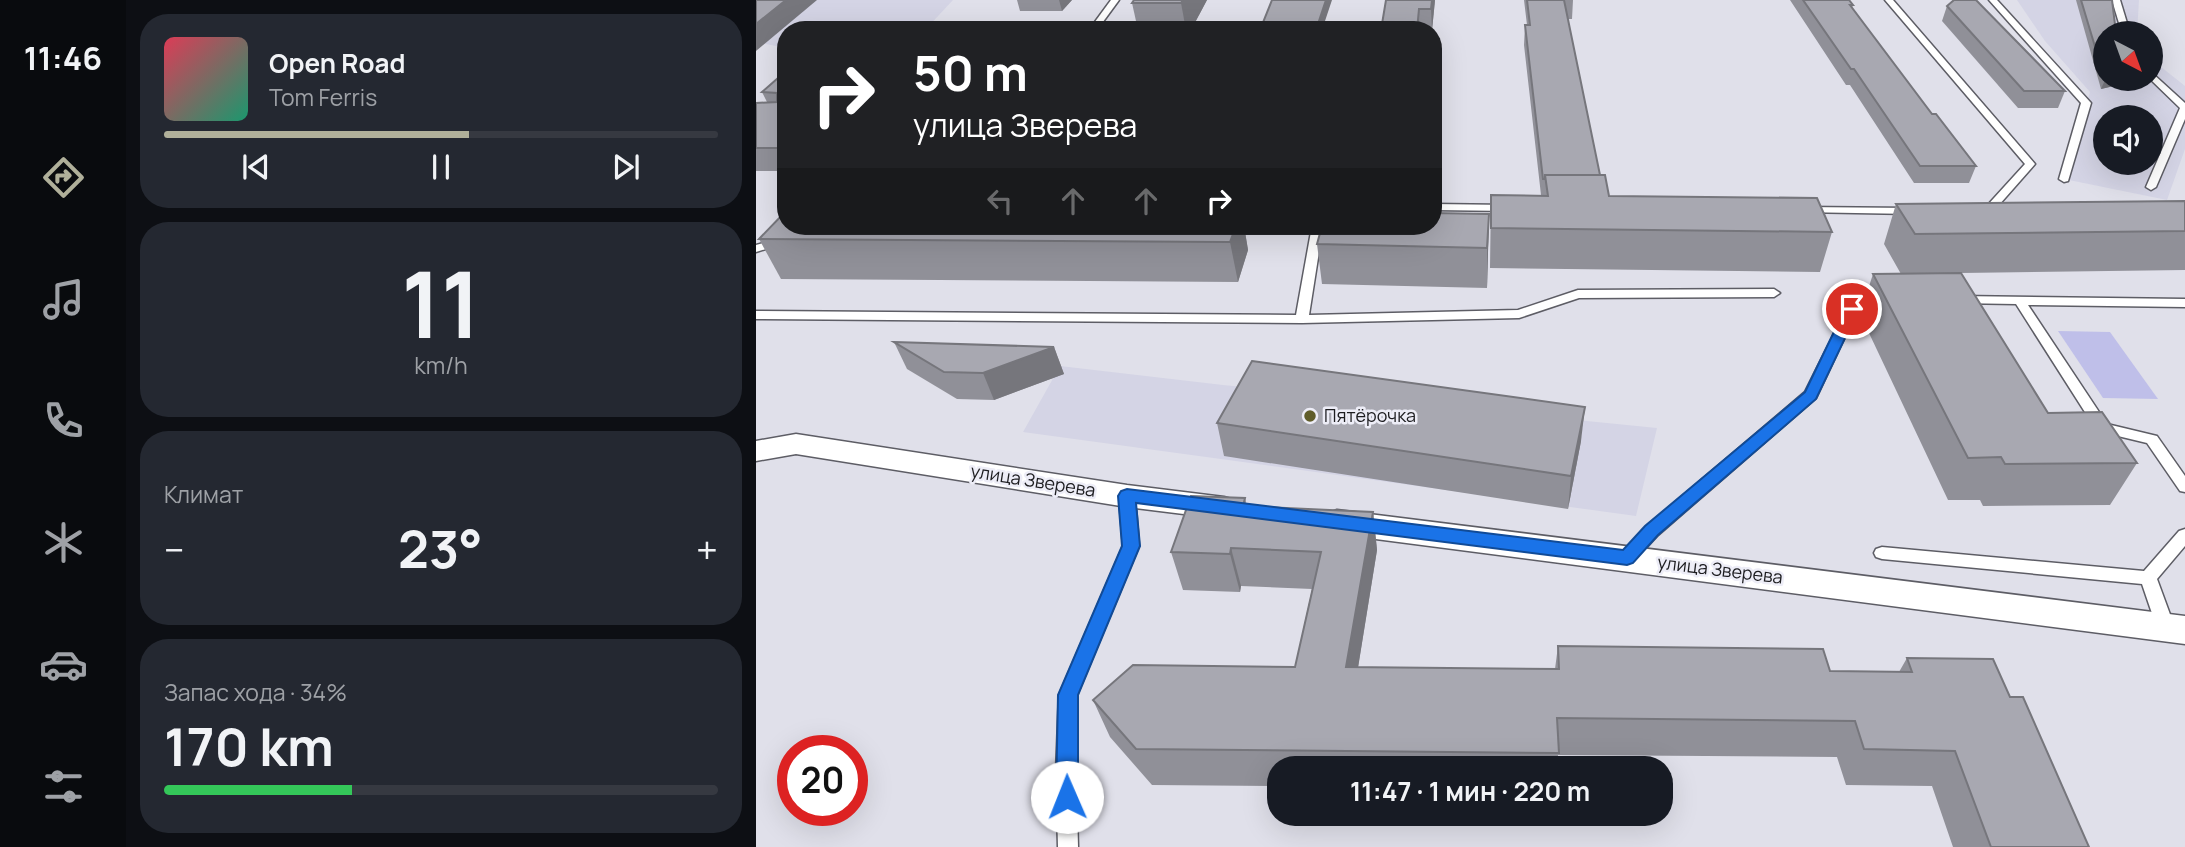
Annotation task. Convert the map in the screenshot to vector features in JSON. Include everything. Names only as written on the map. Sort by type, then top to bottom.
[{"type":"street","name":"улица Зверева","points":[[756,451],[796,444],[1127,496],[1249,511]]},
{"type":"street","name":"улица Зверева","points":[[1303,518],[2176,629]]},
{"type":"lane","points":[[1100,21],[1115,0]]},
{"type":"lane","points":[[1889,0],[2029,164],[1987,212],[1973,212]]},
{"type":"lane","points":[[1993,0],[2086,103],[2064,179]]},
{"type":"lane","points":[[2116,0],[2122,21]]},
{"type":"lane","points":[[2151,187],[2185,108],[2163,87]]},
{"type":"lane","points":[[1442,207],[1516,208]]},
{"type":"lane","points":[[1793,210],[1918,211]]},
{"type":"lane","points":[[1302,319],[1316,235]]},
{"type":"lane","points":[[756,249],[795,237]]},
{"type":"lane","points":[[756,315],[1302,319],[1520,314],[1578,294],[1774,293]]},
{"type":"lane","points":[[1627,558],[1652,531],[1811,395],[1852,309],[1887,300]]},
{"type":"lane","points":[[1940,300],[2185,303]]},
{"type":"lane","points":[[2019,300],[2102,428],[2152,439],[2185,487]]},
{"type":"lane","points":[[1068,847],[1068,695],[1131,546],[1127,496]]},
{"type":"lane","points":[[2148,578],[2185,535]]},
{"type":"lane","points":[[1882,553],[2148,578]]},
{"type":"lane","points":[[2148,578],[2176,629]]},
{"type":"shaded area","points":[[756,0],[953,0],[933,21],[777,21],[777,46],[756,42]]},
{"type":"shaded area","points":[[2017,0],[2139,0],[2138,21],[2093,21],[2093,91],[2163,91],[2163,69],[2185,86],[2185,149],[2167,200],[2064,179],[2090,92],[2045,41]]},
{"type":"shaded area","points":[[2058,331],[2110,332],[2158,399],[2103,398]]},
{"type":"shaded area","points":[[1060,366],[1657,428],[1636,516],[1023,432]]},
{"type":"building","points":[[756,0],[786,0],[756,24]]},
{"type":"building","points":[[1134,0],[1183,0],[1181,3],[1132,3]]},
{"type":"building","points":[[1272,0],[1326,0],[1319,21],[1264,21]]},
{"type":"building","points":[[1386,0],[1432,0],[1431,9],[1419,9],[1418,21],[1382,21]]},
{"type":"building","points":[[1527,0],[1564,0],[1600,175],[1545,175],[1543,179],[1525,25],[1530,25]]},
{"type":"building","points":[[1803,0],[1849,0],[1853,5],[1850,5],[1932,114],[1936,114],[1976,166],[1920,166]]},
{"type":"building","points":[[1954,0],[1976,0],[2065,91],[2024,91],[1947,6]]},
{"type":"building","points":[[2081,0],[2112,0],[2115,21],[2093,21],[2093,40]]},
{"type":"building","points":[[777,79],[777,93],[762,92]]},
{"type":"building","points":[[777,102],[777,148],[756,148],[756,103]]},
{"type":"building","points":[[1545,175],[1605,175],[1609,196],[1817,198],[1832,232],[1491,228],[1491,195],[1548,196]]},
{"type":"building","points":[[2185,201],[2185,231],[1915,234],[1896,204]]},
{"type":"building","points":[[1442,213],[1489,214],[1487,248],[1317,244],[1320,235],[1442,235]]},
{"type":"building","points":[[777,220],[777,235],[1233,235],[1230,242],[759,239]]},
{"type":"building","points":[[1961,273],[2048,413],[2102,412],[2137,463],[2005,464],[2001,457],[1968,458],[1873,274]]},
{"type":"building","points":[[894,342],[1054,347],[983,373],[944,372]]},
{"type":"building","points":[[1252,361],[1585,407],[1571,476],[1217,423]]},
{"type":"building","points":[[1191,496],[1245,498],[1243,506],[1373,512],[1346,667],[1559,669],[1558,646],[1823,649],[1830,671],[1912,672],[1907,658],[1993,659],[2010,697],[2023,697],[2089,847],[1991,847],[1955,751],[1864,749],[1855,721],[1557,718],[1559,753],[1136,749],[1093,700],[1133,665],[1295,667],[1321,552],[1231,548],[1230,554],[1171,552]]},
{"type":"place","name":"Пятёрочка","points":[[1310,416]]},
{"type":"route","points":[[1067,797],[1068,695],[1131,546],[1127,496],[1627,558],[1652,531],[1811,395],[1852,309]]}]
